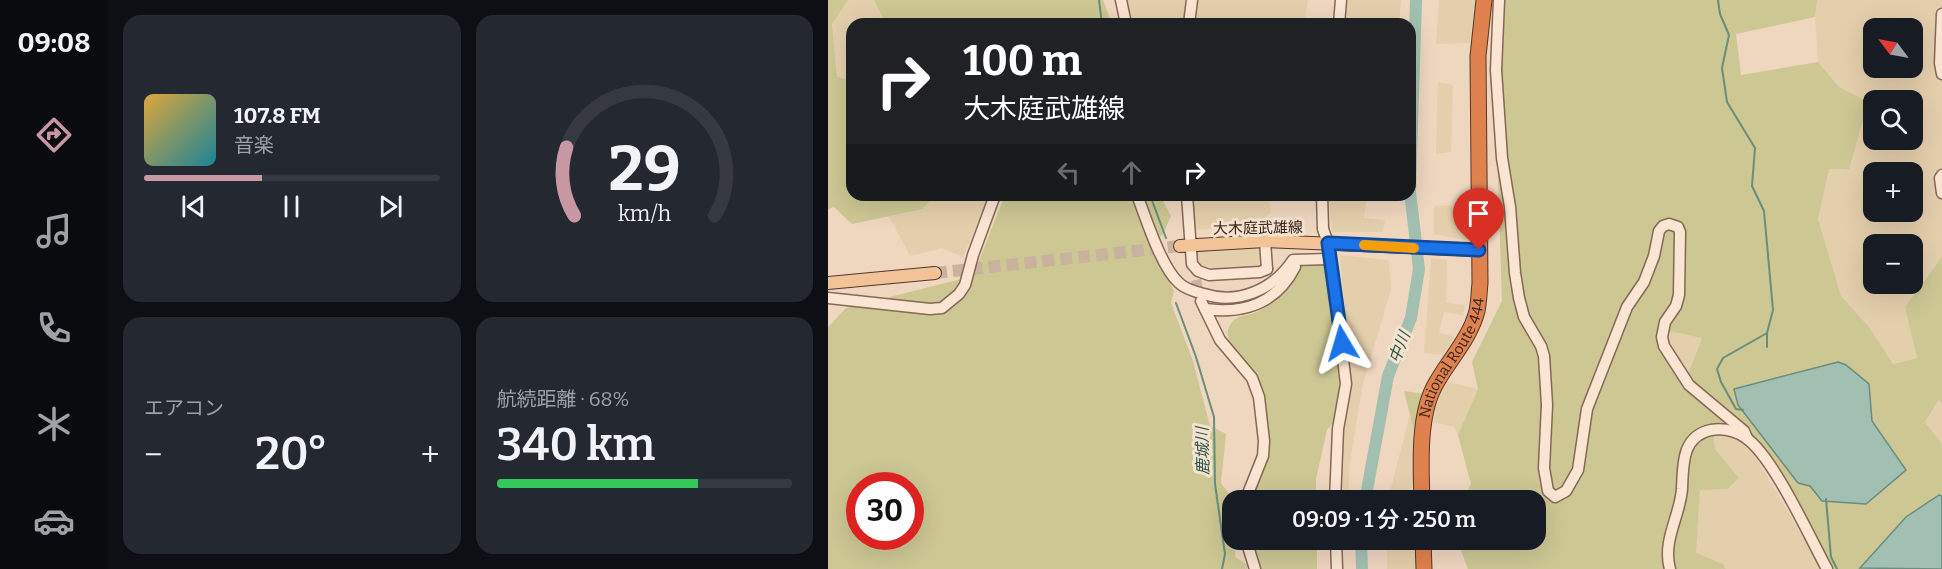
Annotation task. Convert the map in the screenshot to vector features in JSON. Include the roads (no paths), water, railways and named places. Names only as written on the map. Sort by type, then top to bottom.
[{"type":"highway","name":"National Route 444","points":[[1422,490],[1421,457],[1426,414],[1433,388],[1469,330],[1476,311],[1480,283],[1478,56],[1484,0]]},
{"type":"highway","points":[[1424,550],[1424,569]]},
{"type":"main road","name":"大木庭武雄線","points":[[1185,245],[1265,241],[1479,250]]},
{"type":"main road","points":[[828,283],[934,273]]},
{"type":"street","points":[[1121,0],[1125,18]]},
{"type":"street","points":[[1189,18],[1192,0]]},
{"type":"street","points":[[1340,18],[1341,0]]},
{"type":"street","points":[[1498,0],[1497,70],[1502,158],[1510,207],[1519,298],[1524,317],[1541,346],[1544,356],[1547,405],[1544,468],[1548,491],[1555,497],[1561,495],[1578,470],[1587,409],[1627,307],[1644,282],[1654,256],[1659,231],[1663,226],[1669,224],[1678,227],[1680,232],[1679,295],[1676,306],[1665,322],[1662,337],[1664,346],[1689,385],[1744,431],[1747,438]]},
{"type":"street","points":[[1942,14],[1940,63],[1942,74]]},
{"type":"street","points":[[1942,175],[1940,178],[1942,194]]},
{"type":"street","points":[[828,298],[930,309],[942,308],[959,294],[965,285],[973,255],[993,201]]},
{"type":"street","points":[[1140,201],[1169,270],[1179,284],[1193,291],[1223,298],[1254,293],[1268,287],[1293,261],[1329,259]]},
{"type":"street","points":[[1187,201],[1185,245],[1197,275],[1267,270],[1279,277]]},
{"type":"street","points":[[1322,201],[1323,230],[1328,243],[1340,323],[1346,384],[1338,429],[1335,490]]},
{"type":"street","points":[[1265,241],[1267,270]]},
{"type":"street","points":[[1249,490],[1263,456],[1264,441],[1259,397],[1251,378],[1220,340],[1203,305],[1236,311],[1253,307],[1268,299],[1281,286],[1293,272],[1299,260]]},
{"type":"street","points":[[1670,569],[1668,542],[1682,495],[1684,459],[1688,445],[1694,437],[1703,432],[1719,429],[1735,432],[1747,438],[1759,449],[1775,473],[1827,569]]},
{"type":"street","points":[[1249,550],[1255,569]]},
{"type":"street","points":[[1336,550],[1337,569]]},
{"type":"waterway","name":"鹿城川","points":[[1099,0],[1101,18]]},
{"type":"waterway","name":"中川","points":[[1415,18],[1416,0]]},
{"type":"waterway","points":[[1718,0],[1720,14],[1729,35],[1722,68],[1727,102],[1755,148],[1752,186],[1764,211],[1773,310],[1767,333],[1767,347]]},
{"type":"waterway","name":"鹿城川","points":[[1152,201],[1166,238]]},
{"type":"waterway","name":"中川","points":[[1367,490],[1388,376],[1411,318],[1419,269],[1411,201]]},
{"type":"waterway","name":"鹿城川","points":[[1176,303],[1196,357],[1214,417],[1215,484],[1225,554],[1222,569]]},
{"type":"waterway","points":[[1743,410],[1736,409],[1721,382],[1717,369],[1723,358],[1767,333]]},
{"type":"waterway","points":[[1826,499],[1831,557],[1837,569]]},
{"type":"waterway","name":"中川","points":[[1361,550],[1362,569]]},
{"type":"tunnel","points":[[935,273],[1180,246]]},
{"type":"tunnel","points":[[1196,280],[1201,301]]}]
